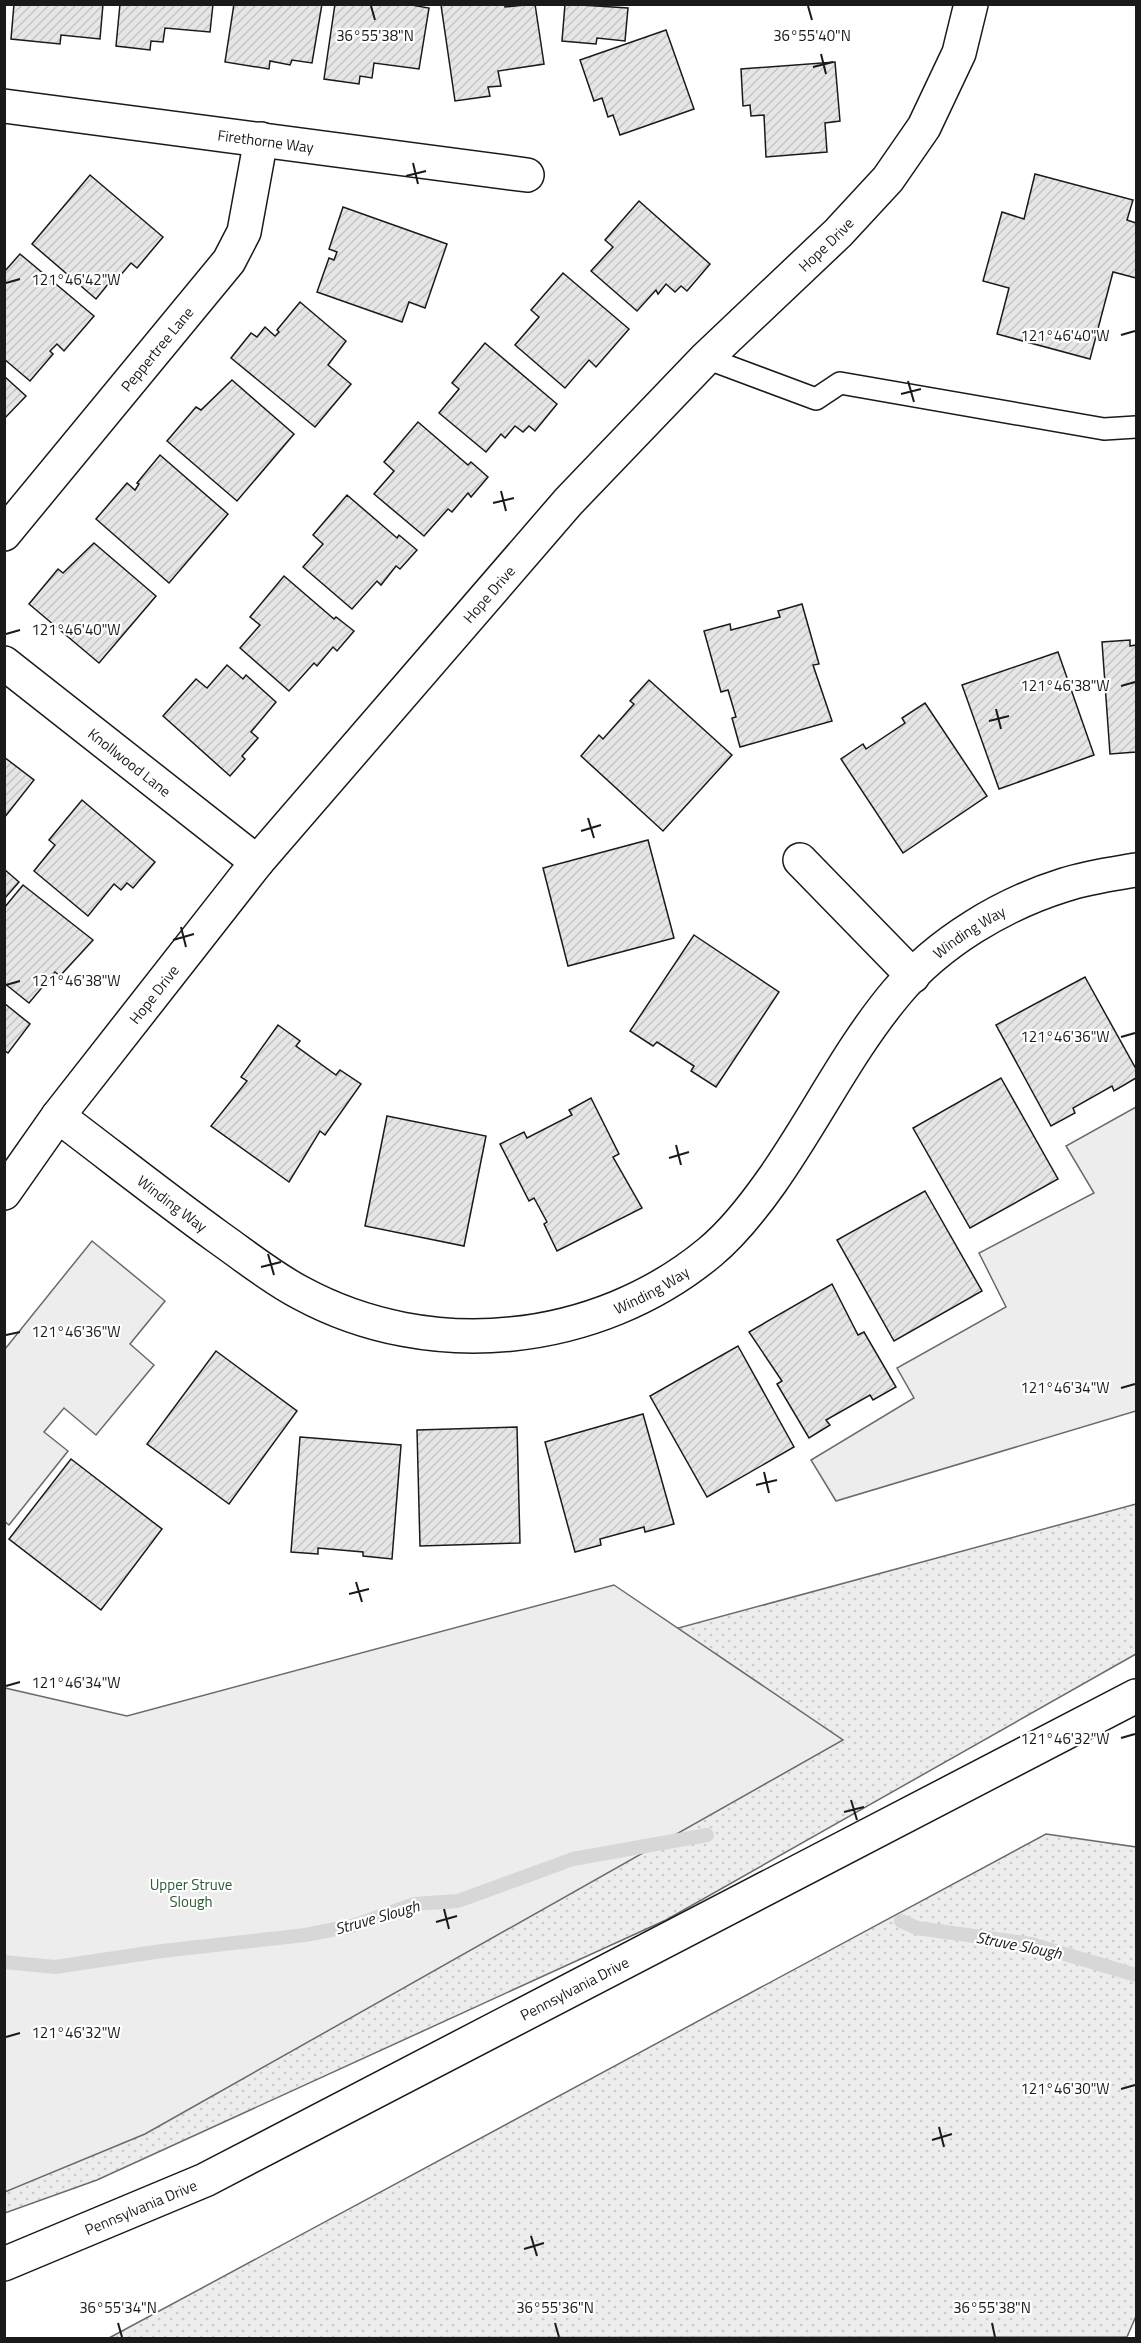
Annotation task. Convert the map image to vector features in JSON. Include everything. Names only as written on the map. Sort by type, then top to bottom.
[{"type":"street","name":"Hope Drive","points":[[4,1192],[58,1116],[257,862],[568,502],[706,358],[838,233],[888,179],[924,127],[959,53],[971,4]]},
{"type":"street","name":"Firethorne Way","points":[[4,106],[527,176]]},
{"type":"street","name":"Peppertree Lane","points":[[4,534],[229,261],[244,232],[261,140]]},
{"type":"street","name":"Knollwood Lane","points":[[4,663],[257,862]]},
{"type":"street","points":[[800,860],[913,975]]},
{"type":"street","name":"Winding Way","points":[[58,1116],[270,1275],[338,1311],[386,1327],[436,1334],[472,1336],[553,1328],[600,1315],[631,1302],[669,1280],[711,1251],[770,1184],[882,1011],[913,975],[967,932],[1028,899],[1067,884],[1137,870]]},
{"type":"street","name":"Pennsylvania Drive","points":[[4,2264],[204,2180],[1137,1696]]},
{"type":"lane","points":[[706,358],[816,399],[840,383],[1104,429],[1137,427]]},
{"type":"green space","name":"Upper Struve Slough","points":[[1136,1504],[1136,1654],[666,1920],[97,2180],[5,2213],[5,1728],[306,1729]]},
{"type":"green space","points":[[1046,1834],[1136,1847],[1136,2316],[1127,2337],[109,2338]]},
{"type":"shaded area","points":[[1136,1107],[1136,1411],[836,1501],[811,1460],[914,1398],[897,1368],[1006,1307],[979,1253],[1094,1193],[1066,1146]]},
{"type":"shaded area","points":[[92,1241],[165,1301],[130,1344],[154,1365],[96,1435],[64,1408],[44,1432],[68,1451],[9,1525],[4,1521],[5,1349]]},
{"type":"shaded area","name":"Upper Struve Slough","points":[[614,1585],[843,1740],[145,2134],[5,2192],[5,1688],[127,1716]]},
{"type":"building","points":[[14,4],[103,4],[100,39],[61,35],[60,44],[11,39]]},
{"type":"building","points":[[120,4],[213,4],[210,32],[165,28],[163,42],[151,41],[150,50],[116,46]]},
{"type":"building","points":[[234,4],[322,4],[312,63],[292,60],[290,65],[270,61],[269,69],[225,62]]},
{"type":"building","points":[[335,4],[406,4],[429,8],[419,69],[374,63],[372,78],[360,76],[359,84],[324,79]]},
{"type":"building","points":[[505,4],[505,7],[535,4],[544,64],[498,71],[501,86],[488,87],[490,96],[455,101],[441,5]]},
{"type":"building","points":[[565,4],[628,8],[625,41],[597,38],[596,44],[562,41]]},
{"type":"building","points":[[666,30],[694,109],[620,135],[613,115],[608,117],[602,98],[594,101],[580,60]]},
{"type":"building","points":[[835,62],[840,121],[825,123],[827,152],[766,157],[764,115],[751,116],[750,105],[743,106],[741,69]]},
{"type":"building","points":[[1035,174],[1133,200],[1127,220],[1136,223],[1136,278],[1113,272],[1090,359],[997,334],[1009,288],[983,281],[1002,212],[1024,219]]},
{"type":"building","points":[[90,175],[163,237],[137,268],[131,263],[112,285],[109,283],[96,299],[32,244]]},
{"type":"building","points":[[639,201],[710,264],[687,291],[681,286],[675,292],[666,284],[658,294],[656,290],[637,311],[591,271],[613,247],[605,240]]},
{"type":"building","points":[[343,207],[447,244],[425,308],[409,302],[402,322],[317,292],[329,258],[334,260],[337,252],[329,249]]},
{"type":"building","points":[[20,254],[94,316],[64,351],[57,344],[50,351],[53,354],[30,381],[4,359],[4,272]]},
{"type":"building","points":[[563,273],[629,329],[596,367],[589,360],[565,388],[515,345],[539,317],[531,310]]},
{"type":"building","points":[[300,302],[346,341],[328,365],[351,384],[315,427],[231,358],[251,333],[257,337],[265,327],[275,336],[279,332],[277,330]]},
{"type":"building","points":[[485,343],[557,404],[535,431],[529,426],[523,432],[515,426],[505,438],[501,434],[486,452],[439,413],[459,389],[452,383]]},
{"type":"building","points":[[4,376],[26,396],[4,419]]},
{"type":"building","points":[[232,380],[294,434],[237,501],[167,441],[196,407],[201,410]]},
{"type":"building","points":[[418,422],[468,465],[471,462],[488,477],[471,497],[468,493],[452,512],[448,509],[424,536],[374,494],[394,471],[384,462]]},
{"type":"building","points":[[160,455],[228,514],[169,583],[96,519],[127,483],[135,490],[139,484],[137,483]]},
{"type":"building","points":[[347,495],[397,538],[399,535],[417,550],[400,569],[396,566],[381,585],[377,581],[352,609],[303,567],[323,544],[313,535]]},
{"type":"building","points":[[94,543],[156,596],[99,663],[29,604],[58,569],[63,573]]},
{"type":"building","points":[[284,576],[334,619],[336,617],[354,631],[337,651],[333,647],[317,666],[314,663],[289,691],[240,648],[260,625],[250,617]]},
{"type":"building","points":[[802,604],[819,664],[813,665],[832,721],[740,747],[732,718],[736,717],[728,690],[721,692],[704,631],[730,624],[731,630],[780,617],[778,611]]},
{"type":"building","points":[[1130,640],[1130,646],[1136,645],[1136,752],[1110,754],[1102,642]]},
{"type":"building","points":[[1058,652],[1094,755],[999,789],[962,685]]},
{"type":"building","points":[[227,665],[243,679],[246,675],[276,702],[251,732],[258,738],[242,756],[245,759],[230,776],[163,716],[196,679],[207,688]]},
{"type":"building","points":[[649,680],[732,755],[663,831],[581,756],[599,735],[603,739],[634,704],[630,701]]},
{"type":"building","points":[[925,703],[987,796],[903,853],[841,759],[863,744],[866,749],[905,723],[902,718]]},
{"type":"building","points":[[4,757],[34,780],[4,818]]},
{"type":"building","points":[[82,800],[155,862],[133,888],[127,883],[121,890],[114,884],[88,916],[34,871],[55,845],[49,840]]},
{"type":"building","points":[[648,840],[674,938],[568,966],[543,868]]},
{"type":"building","points":[[4,869],[19,882],[4,899]]},
{"type":"building","points":[[23,885],[93,940],[60,976],[55,972],[29,1003],[4,983],[4,908]]},
{"type":"building","points":[[694,935],[779,992],[716,1087],[691,1071],[694,1066],[657,1042],[653,1046],[630,1031]]},
{"type":"building","points":[[1085,977],[1136,1069],[1136,1078],[1114,1091],[1112,1086],[1073,1108],[1075,1113],[1051,1126],[996,1025]]},
{"type":"building","points":[[4,1003],[30,1024],[8,1053],[4,1050]]},
{"type":"building","points":[[278,1025],[300,1041],[296,1046],[336,1075],[340,1070],[361,1084],[325,1135],[320,1131],[289,1182],[211,1126],[247,1081],[241,1077]]},
{"type":"building","points":[[1001,1078],[1058,1179],[970,1228],[913,1128]]},
{"type":"building","points":[[591,1098],[619,1154],[613,1157],[642,1208],[557,1251],[544,1224],[547,1222],[534,1198],[529,1201],[500,1144],[524,1132],[527,1138],[572,1115],[569,1110]]},
{"type":"building","points":[[387,1116],[486,1136],[464,1246],[365,1226]]},
{"type":"building","points":[[925,1191],[982,1291],[894,1341],[837,1240]]},
{"type":"building","points":[[832,1284],[858,1335],[864,1332],[896,1387],[873,1400],[870,1395],[826,1420],[830,1425],[809,1438],[777,1384],[782,1381],[749,1332]]},
{"type":"building","points":[[738,1346],[794,1447],[707,1497],[650,1396]]},
{"type":"building","points":[[216,1351],[297,1411],[229,1504],[147,1444]]},
{"type":"building","points":[[643,1414],[674,1524],[645,1532],[644,1527],[600,1539],[601,1545],[575,1552],[545,1442]]},
{"type":"building","points":[[517,1427],[520,1543],[420,1546],[417,1430]]},
{"type":"building","points":[[300,1437],[401,1445],[392,1559],[363,1556],[363,1552],[318,1548],[318,1554],[291,1552]]},
{"type":"building","points":[[71,1459],[162,1529],[101,1610],[9,1539]]},
{"type":"waterway","name":"Struve Slough","points":[[4,1962],[55,1967],[162,1951],[305,1935],[352,1926],[414,1904],[458,1901],[573,1859],[707,1835]]},
{"type":"waterway","name":"Struve Slough","points":[[901,1921],[917,1928],[1031,1944],[1136,1975]]}]
